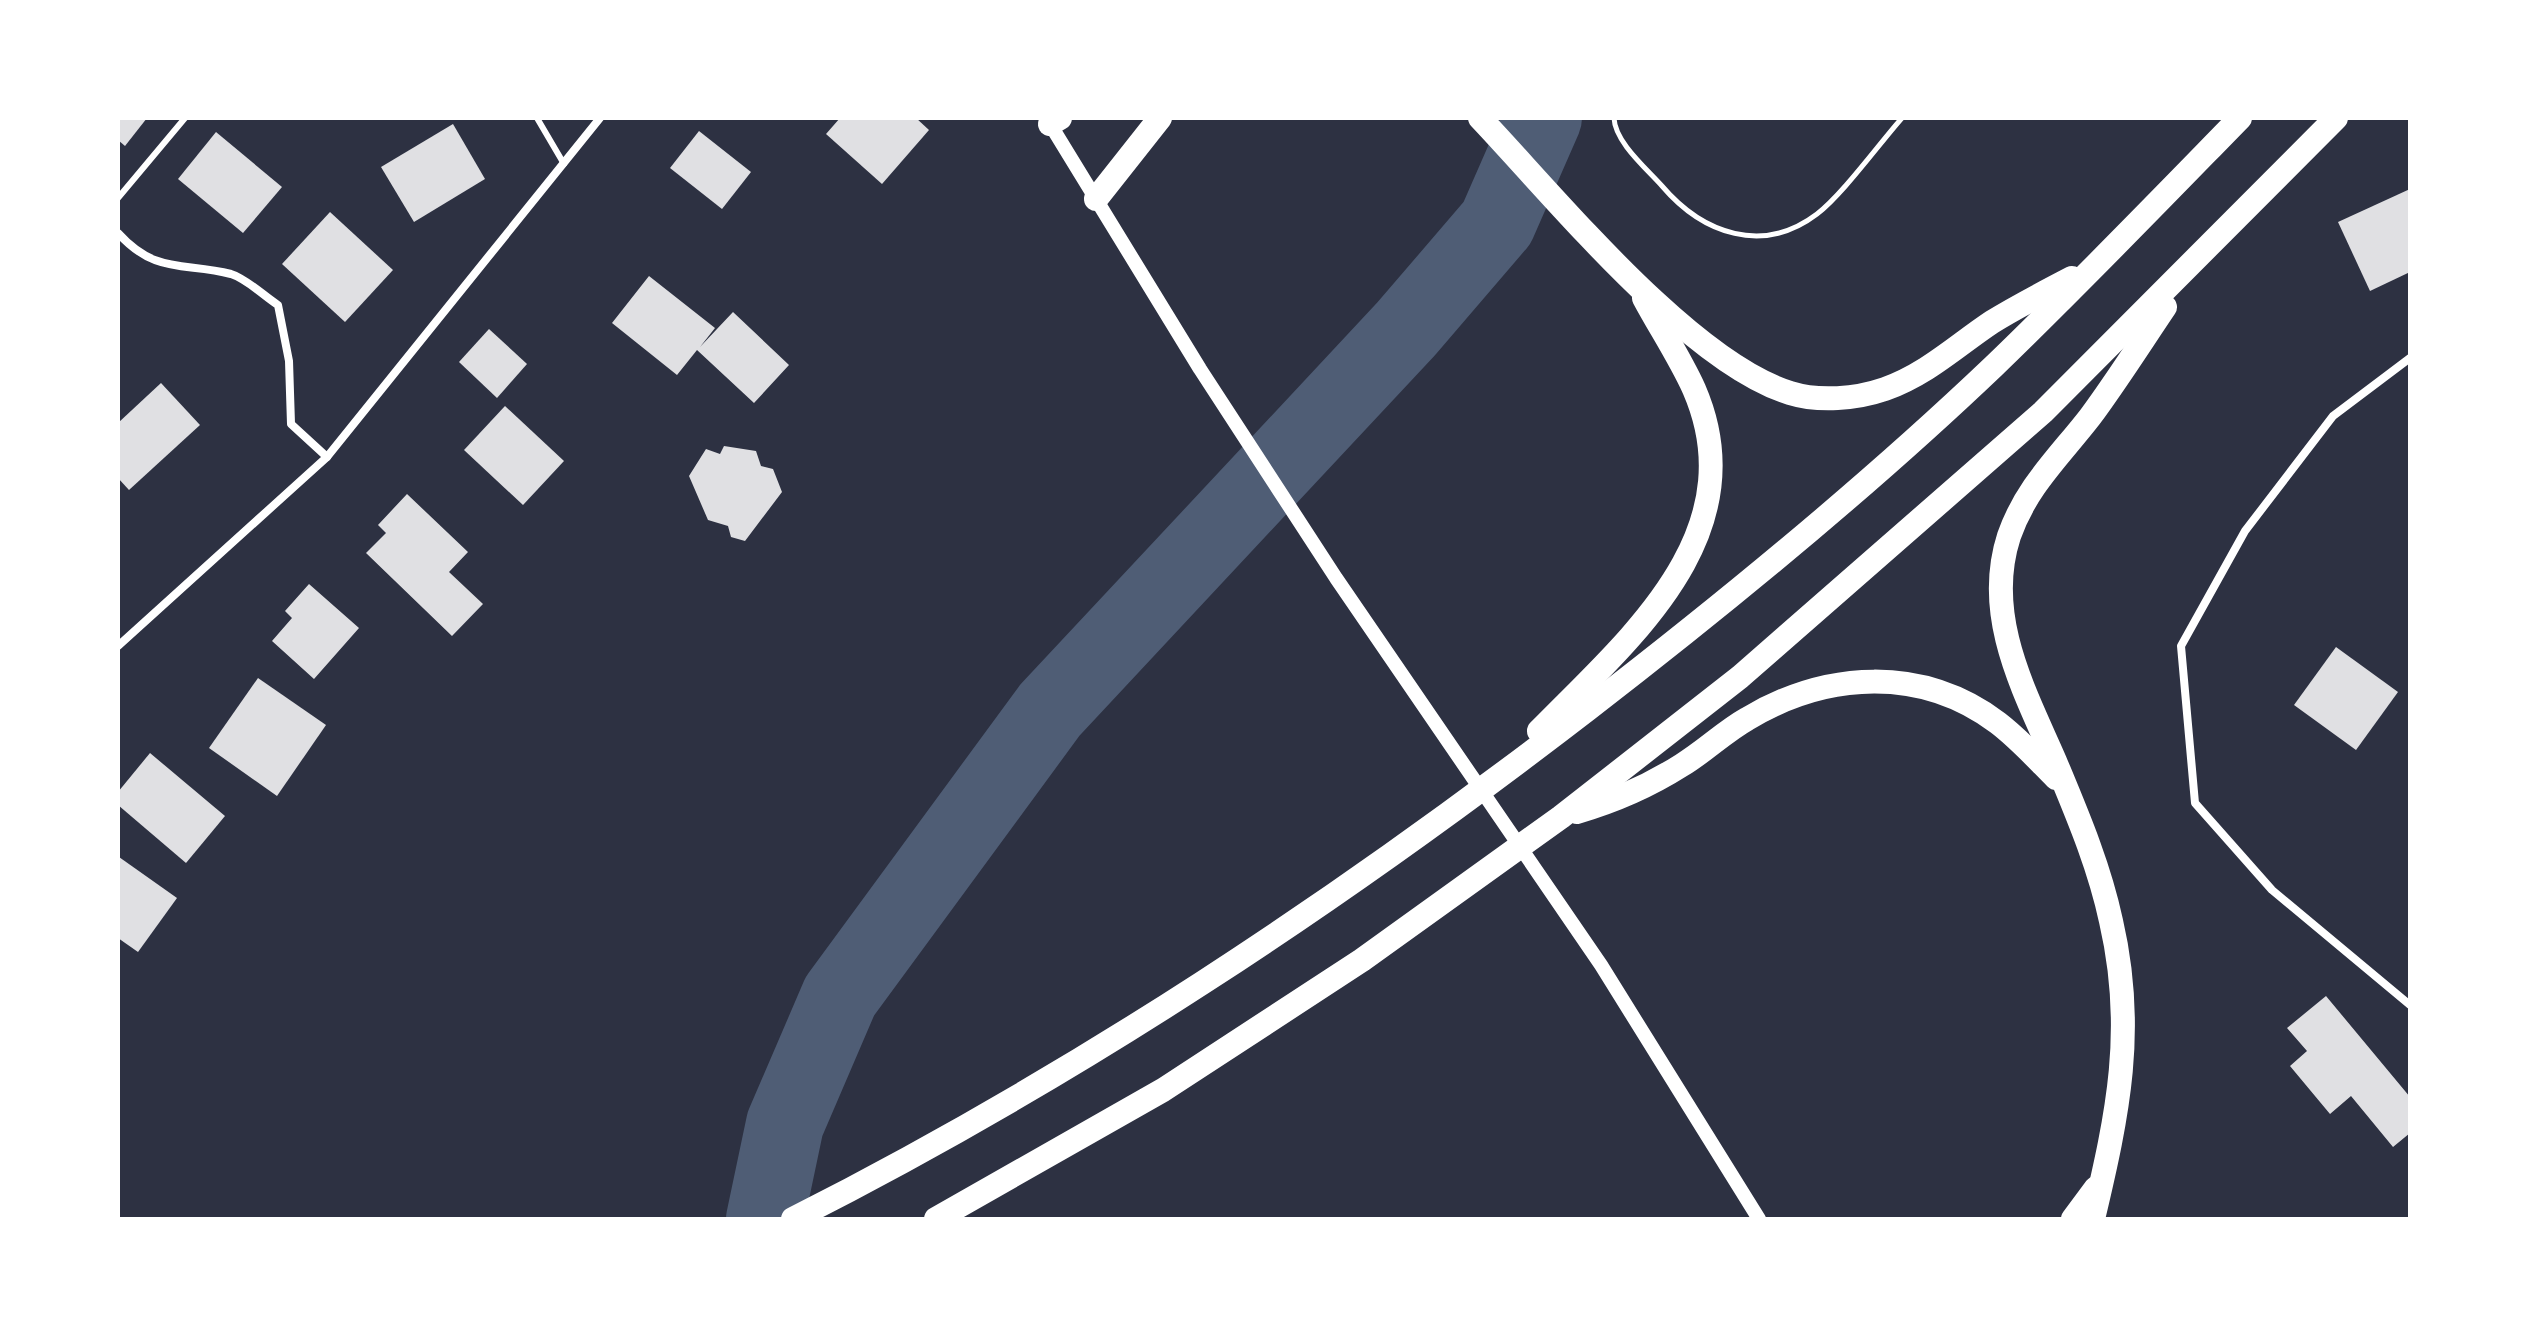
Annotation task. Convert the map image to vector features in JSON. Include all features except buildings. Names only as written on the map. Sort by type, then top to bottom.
[{"type":"highway","points":[[1096,199],[1160,118]]},
{"type":"highway","points":[[1480,118],[1635,282],[1741,371],[1791,394],[1823,399],[1883,390],[1943,360],[1992,322],[2098,263]]},
{"type":"highway","points":[[795,1218],[871,1181],[1127,1034],[1322,904],[1478,794],[1698,624],[1827,515],[1992,368],[2240,118]]},
{"type":"highway","points":[[936,1219],[1163,1090],[1362,960],[1561,817],[1740,677],[2043,412],[2336,118]]},
{"type":"highway","points":[[2093,1219],[2121,1085],[2124,1045],[2119,973],[2101,879],[2005,636],[2002,571],[2009,538],[2026,496],[2089,418],[2198,259]]},
{"type":"highway","points":[[1478,794],[1647,620],[1680,573],[1705,512],[1709,460],[1703,419],[1694,389],[1635,282]]},
{"type":"highway","points":[[1561,817],[1620,799],[1683,765],[1745,720],[1777,702],[1823,687],[1881,679],[1904,681],[1942,691],[1975,708],[2022,744],[2066,788]]},
{"type":"highway","points":[[2073,1219],[2102,1180]]},
{"type":"street","points":[[118,646],[327,457],[600,118]]},
{"type":"street","points":[[1052,120],[1096,199],[1200,369],[1336,578],[1601,965],[1759,1219]]},
{"type":"street","points":[[118,233],[127,243],[164,266],[234,275],[278,305],[289,361],[291,424],[327,457]]},
{"type":"street","points":[[2410,358],[2333,416],[2245,531],[2181,646],[2195,803],[2272,890],[2410,1005]]},
{"type":"lane","points":[[118,198],[185,118]]},
{"type":"lane","points":[[537,118],[564,164]]},
{"type":"path","points":[[1614,118],[1614,130],[1669,194],[1700,221],[1729,235],[1758,237],[1791,231],[1819,212],[1902,118]]},
{"type":"waterway","points":[[765,1219],[785,1124],[840,996],[1050,710],[1406,329],[1497,223],[1543,118]]}]
